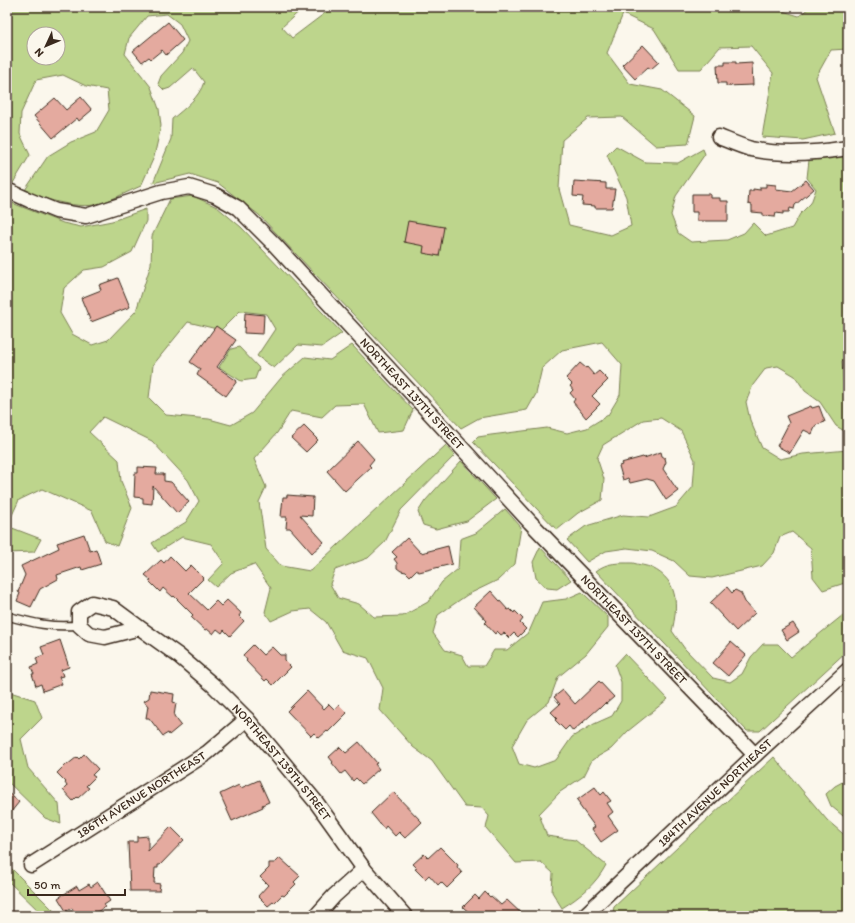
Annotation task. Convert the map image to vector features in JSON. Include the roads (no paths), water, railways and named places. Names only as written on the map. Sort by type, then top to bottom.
[{"type":"street","points":[[719,137],[751,148],[774,152],[821,153],[848,148]]},
{"type":"street","name":"NORTHEAST 137TH STREET","points":[[7,190],[56,211],[86,216],[161,192],[189,187],[215,195],[238,208],[275,246],[530,522],[755,755]]},
{"type":"street","name":"NORTHEAST 139TH STREET","points":[[79,625],[79,612],[92,603],[113,608],[179,656],[213,685],[247,719],[316,802],[364,869],[405,916]]},
{"type":"street","points":[[79,625],[89,634],[105,637],[140,628]]},
{"type":"street","name":"184TH AVENUE NORTHEAST","points":[[584,916],[755,755],[848,670]]},
{"type":"street","name":"186TH AVENUE NORTHEAST","points":[[31,865],[207,753],[247,719]]},
{"type":"street","points":[[316,916],[334,896],[364,869]]},
{"type":"lane","points":[[7,616],[42,625],[63,627],[79,625]]}]
